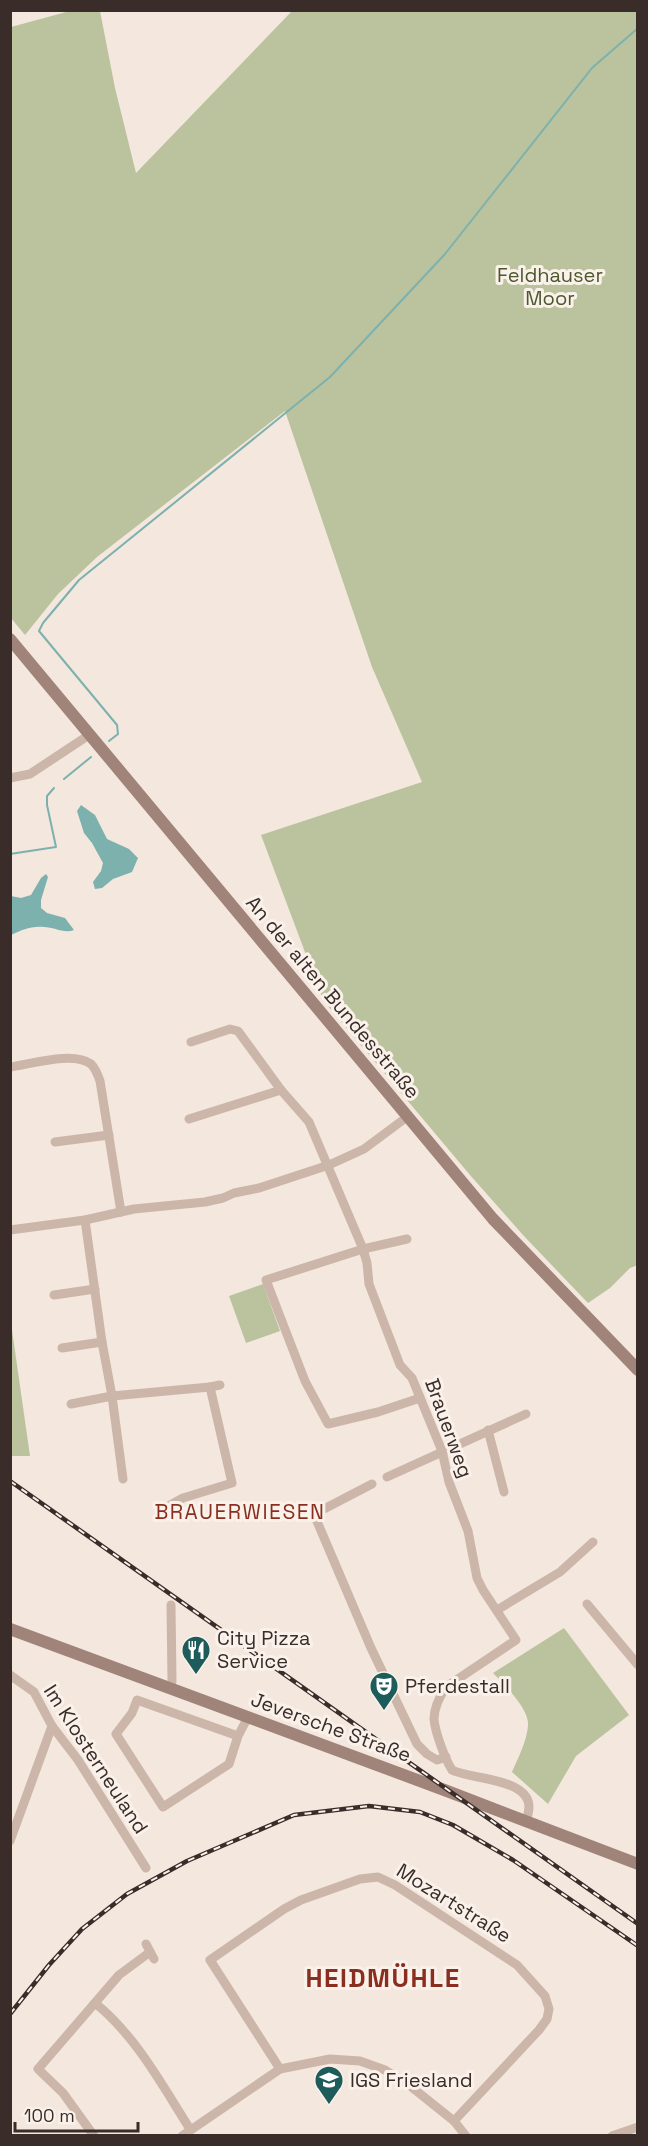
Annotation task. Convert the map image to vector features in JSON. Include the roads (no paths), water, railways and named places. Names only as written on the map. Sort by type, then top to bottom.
[{"type":"street","name":"An der alten Bundesstraße","points":[[10,639],[493,1220],[638,1370]]},
{"type":"street","points":[[10,778],[30,774],[89,735]]},
{"type":"street","name":"Brauerweg","points":[[191,1042],[230,1029],[238,1031],[281,1090],[309,1122],[363,1249],[369,1284],[400,1365],[412,1378],[442,1451],[449,1482],[468,1531],[477,1578],[516,1640],[446,1687],[440,1697],[434,1720],[446,1757]]},
{"type":"street","points":[[10,1067],[73,1058],[91,1064],[96,1070],[100,1081],[121,1212]]},
{"type":"street","points":[[189,1119],[281,1090]]},
{"type":"street","points":[[10,1230],[169,1205],[205,1202],[259,1188],[329,1165],[364,1149],[407,1117]]},
{"type":"street","points":[[55,1142],[109,1135]]},
{"type":"street","points":[[85,1220],[123,1479]]},
{"type":"street","points":[[406,1239],[363,1249],[266,1280],[305,1381],[328,1424],[378,1412],[420,1398]]},
{"type":"street","points":[[54,1294],[94,1289]]},
{"type":"street","points":[[62,1348],[102,1342]]},
{"type":"street","points":[[71,1404],[112,1396],[210,1388],[220,1385]]},
{"type":"street","points":[[165,1508],[183,1498],[232,1483],[210,1388]]},
{"type":"street","points":[[387,1477],[526,1414]]},
{"type":"street","points":[[488,1431],[504,1492]]},
{"type":"street","points":[[372,1484],[320,1511],[316,1519],[371,1648],[417,1744],[427,1755],[437,1760],[446,1757],[452,1770],[456,1772],[491,1779],[517,1788],[530,1811],[526,1820]]},
{"type":"street","points":[[496,1610],[560,1572],[592,1542]]},
{"type":"street","points":[[586,1604],[638,1665]]},
{"type":"street","points":[[170,1687],[172,1681],[171,1605]]},
{"type":"street","name":"Jeversche Straße","points":[[10,1629],[526,1820],[638,1864]]},
{"type":"street","name":"Im Klosterneuland","points":[[10,1675],[34,1692],[52,1726],[78,1760],[146,1868]]},
{"type":"street","points":[[238,1736],[137,1700],[132,1713],[116,1734],[163,1807],[230,1764],[238,1736],[248,1717]]},
{"type":"street","points":[[10,1841],[52,1726]]},
{"type":"street","name":"Mozartstraße","points":[[280,2069],[210,1960],[284,1909],[301,1900],[360,1879],[378,1877],[395,1885],[517,1965],[545,1996],[549,2008],[547,2019],[539,2030],[453,2121]]},
{"type":"street","points":[[94,2136],[63,2093],[38,2069],[119,1975],[150,1952]]},
{"type":"street","points":[[95,2003],[114,2018],[151,2067],[190,2129]]},
{"type":"street","points":[[182,2136],[280,2069],[330,2059],[360,2061],[385,2070],[409,2085],[453,2121],[466,2136]]},
{"type":"street","points":[[612,2136],[638,2127]]},
{"type":"water","points":[[81,805],[95,815],[107,839],[129,849],[138,858],[132,872],[113,879],[102,888],[95,889],[93,882],[101,871],[103,863],[84,833],[77,811]]},
{"type":"water","points":[[46,874],[48,877],[41,908],[47,913],[65,918],[74,930],[34,927],[11,935],[11,896],[21,898],[31,895]]},
{"type":"waterway","points":[[109,741],[118,734],[117,725],[39,631],[43,623],[79,580],[330,377],[445,254],[592,68],[638,28]]},
{"type":"waterway","points":[[64,779],[91,757]]},
{"type":"waterway","points":[[10,854],[56,847],[47,805],[47,796],[54,788]]},
{"type":"railway","points":[[10,1481],[638,1924]]},
{"type":"railway","points":[[10,2014],[49,1965],[82,1929],[127,1894],[187,1861],[294,1815],[369,1806],[420,1812],[453,1825],[513,1860],[638,1946]]},
{"type":"place","name":"City Pizza Service","points":[[196,1676]]},
{"type":"place","name":"Pferdestall","points":[[384,1712]]},
{"type":"place","name":"IGS Friesland","points":[[329,2106]]},
{"type":"district","name":"BRAUERWIESEN","points":[[240,1511]]},
{"type":"district","name":"HEIDMÜHLE","points":[[383,1978]]},
{"type":"park label","name":"Feldhauser Moor","points":[[550,286]]}]
